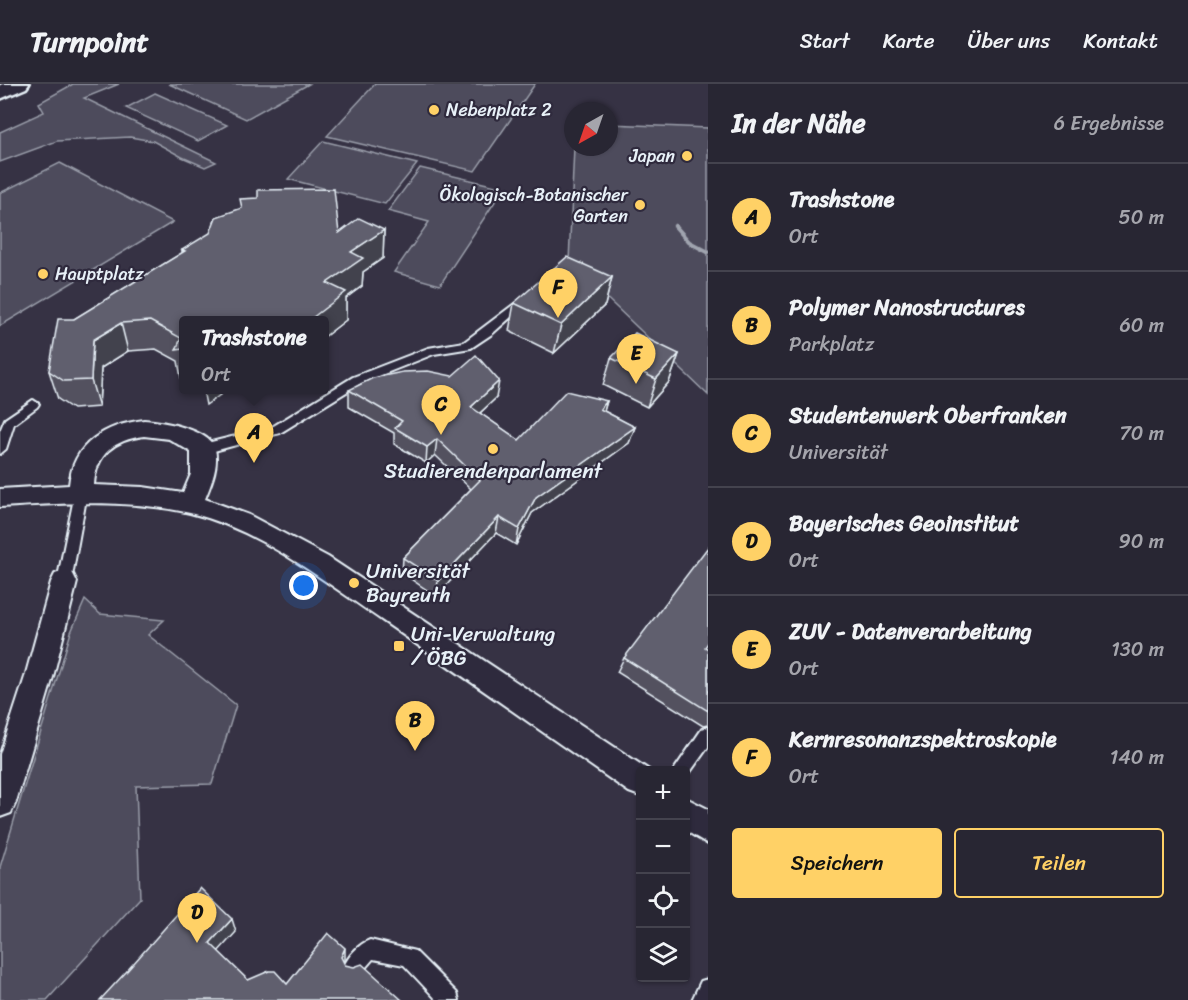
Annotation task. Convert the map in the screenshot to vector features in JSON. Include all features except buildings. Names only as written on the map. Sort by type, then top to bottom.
[{"type":"main road","points":[[0,91],[17,84]]},
{"type":"street","points":[[81,493],[83,472],[89,456],[106,439],[136,428],[166,429],[186,436],[203,449],[203,474],[191,504]]},
{"type":"street","points":[[0,498],[81,493],[147,496],[220,512],[294,550],[461,659],[636,779]]},
{"type":"street","points":[[0,802],[39,677],[63,582]]},
{"type":"street","points":[[690,816],[708,828]]},
{"type":"lane","points":[[203,449],[276,430],[357,380],[432,351],[467,345],[533,294]]},
{"type":"lane","points":[[0,449],[9,423],[33,404]]},
{"type":"lane","points":[[63,582],[81,493]]},
{"type":"lane","points":[[686,766],[708,734]]},
{"type":"lane","points":[[353,967],[370,948],[409,957],[450,1000]]},
{"type":"lane","points":[[701,1000],[708,988]]},
{"type":"shaded area","points":[[73,84],[119,84],[84,98],[216,162],[205,167],[153,141],[130,137],[57,141],[0,162],[0,132],[44,112],[39,103]]},
{"type":"shaded area","points":[[169,84],[309,84],[246,119]]},
{"type":"shaded area","name":"Nebenplatz 2","points":[[375,84],[535,84],[475,171],[327,136]]},
{"type":"shaded area","points":[[155,93],[227,125],[198,141],[126,108]]},
{"type":"shaded area","name":"Ökologisch-Botanischer Garten","points":[[618,124],[708,128],[708,395],[569,262],[574,156],[618,156]]},
{"type":"shaded area","points":[[323,141],[417,164],[385,204],[288,179]]},
{"type":"shaded area","name":"Hauptplatz","points":[[60,163],[173,222],[0,326],[0,193]]},
{"type":"shaded area","points":[[420,168],[504,188],[440,285],[394,272],[429,222],[388,211]]},
{"type":"shaded area","points":[[85,600],[100,614],[164,620],[148,635],[236,705],[212,784],[136,786],[140,898],[47,1000],[0,1000],[0,867],[71,632]]},
{"type":"waterway","points":[[675,226],[689,242],[708,252]]},
{"type":"place","name":"Nebenplatz 2","points":[[434,110]]},
{"type":"place","name":"Japan","points":[[687,156]]},
{"type":"place","name":"Ökologisch-Botanischer Garten","points":[[640,205]]},
{"type":"place","name":"Hauptplatz","points":[[43,274]]},
{"type":"place","name":"Kernresonanzspektroskopie","points":[[558,318]]},
{"type":"place","name":"ZUV - Datenverarbeitung","points":[[636,384]]},
{"type":"place","name":"Studentenwerk Oberfranken","points":[[441,435]]},
{"type":"place","name":"Studierendenparlament","points":[[493,449]]},
{"type":"place","name":"Trashstone","points":[[254,463]]},
{"type":"place","name":"Universität Bayreuth","points":[[354,583]]},
{"type":"place","name":"Uni-Verwaltung / ÖBG","points":[[399,646]]},
{"type":"place","name":"Polymer Nanostructures","points":[[415,751]]},
{"type":"place","name":"Bayerisches Geoinstitut","points":[[197,943]]}]
